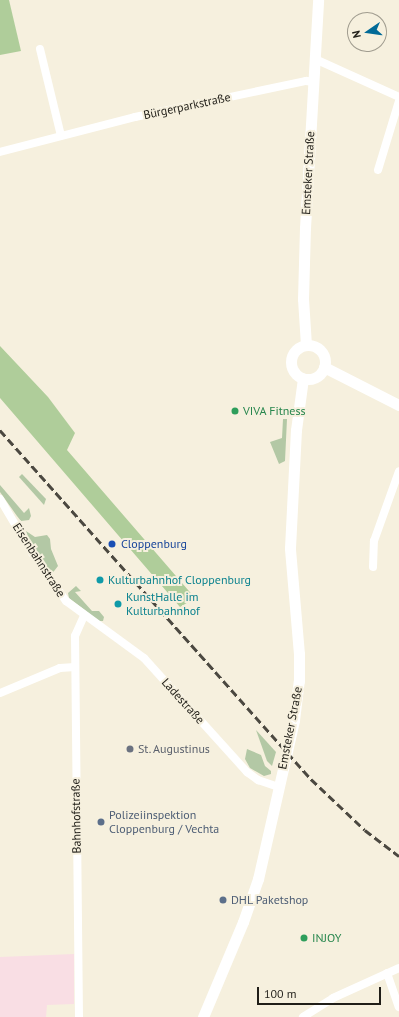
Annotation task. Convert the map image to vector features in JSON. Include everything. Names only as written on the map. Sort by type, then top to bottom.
[{"type":"street","name":"Emsteker Straße","points":[[306,345],[303,299],[305,228],[318,0]]},
{"type":"street","points":[[40,49],[61,136]]},
{"type":"street","points":[[315,59],[399,97]]},
{"type":"street","name":"Bürgerparkstraße","points":[[0,152],[143,116],[306,81],[313,82]]},
{"type":"street","points":[[378,170],[399,101]]},
{"type":"street","points":[[306,345],[315,347],[322,352],[324,367],[313,378],[303,378],[295,372],[292,363],[297,349],[306,345]]},
{"type":"street","points":[[324,367],[399,405]]},
{"type":"street","name":"Emsteker Straße","points":[[203,1017],[243,922],[258,879],[294,720],[299,681],[290,548],[296,430],[303,378]]},
{"type":"street","points":[[373,567],[374,541],[399,471]]},
{"type":"street","name":"Eisenbahnstraße","points":[[0,499],[51,582],[66,601],[84,616]]},
{"type":"street","name":"Ladestraße","points":[[84,616],[144,658],[251,775],[258,780],[278,787]]},
{"type":"street","name":"Bahnhofstraße","points":[[79,1017],[75,636],[84,616]]},
{"type":"street","points":[[0,693],[60,668],[75,667]]},
{"type":"street","points":[[304,1017],[334,998],[399,968]]},
{"type":"street","points":[[387,973],[399,1007]]},
{"type":"shaded area","points":[[74,954],[74,1004],[47,1005],[46,1017],[0,1017],[0,957]]},
{"type":"green space","points":[[0,0],[9,0],[21,51],[0,55]]},
{"type":"green space","points":[[0,346],[48,397],[75,433],[67,450],[195,598],[180,607],[0,398]]},
{"type":"green space","points":[[283,419],[287,419],[285,461],[279,464],[270,442],[282,438]]},
{"type":"green space","points":[[22,474],[46,499],[44,505],[19,477]]},
{"type":"green space","points":[[0,485],[24,513],[29,508],[31,516],[29,520],[21,521],[0,492]]},
{"type":"green space","points":[[26,531],[35,537],[47,535],[50,539],[51,549],[58,566],[51,575],[31,544]]},
{"type":"green space","points":[[76,586],[81,591],[75,592],[92,611],[99,611],[104,617],[103,621],[99,621],[69,598],[68,593]]},
{"type":"green space","points":[[256,730],[276,752],[272,766],[267,761]]},
{"type":"green space","points":[[247,749],[261,755],[265,766],[271,771],[271,774],[264,776],[250,768],[245,759]]},
{"type":"railway","points":[[0,430],[311,779],[365,830],[399,856]]},
{"type":"place","name":"VIVA Fitness","points":[[235,411]]},
{"type":"place","name":"Cloppenburg","points":[[112,544]]},
{"type":"place","name":"Kulturbahnhof Cloppenburg","points":[[100,580]]},
{"type":"place","name":"KunstHalle im Kulturbahnhof","points":[[118,604]]},
{"type":"place","name":"St. Augustinus","points":[[130,749]]},
{"type":"place","name":"Polizeiinspektion Cloppenburg / Vechta","points":[[101,822]]},
{"type":"place","name":"DHL Paketshop","points":[[223,900]]},
{"type":"place","name":"INJOY","points":[[304,938]]}]
